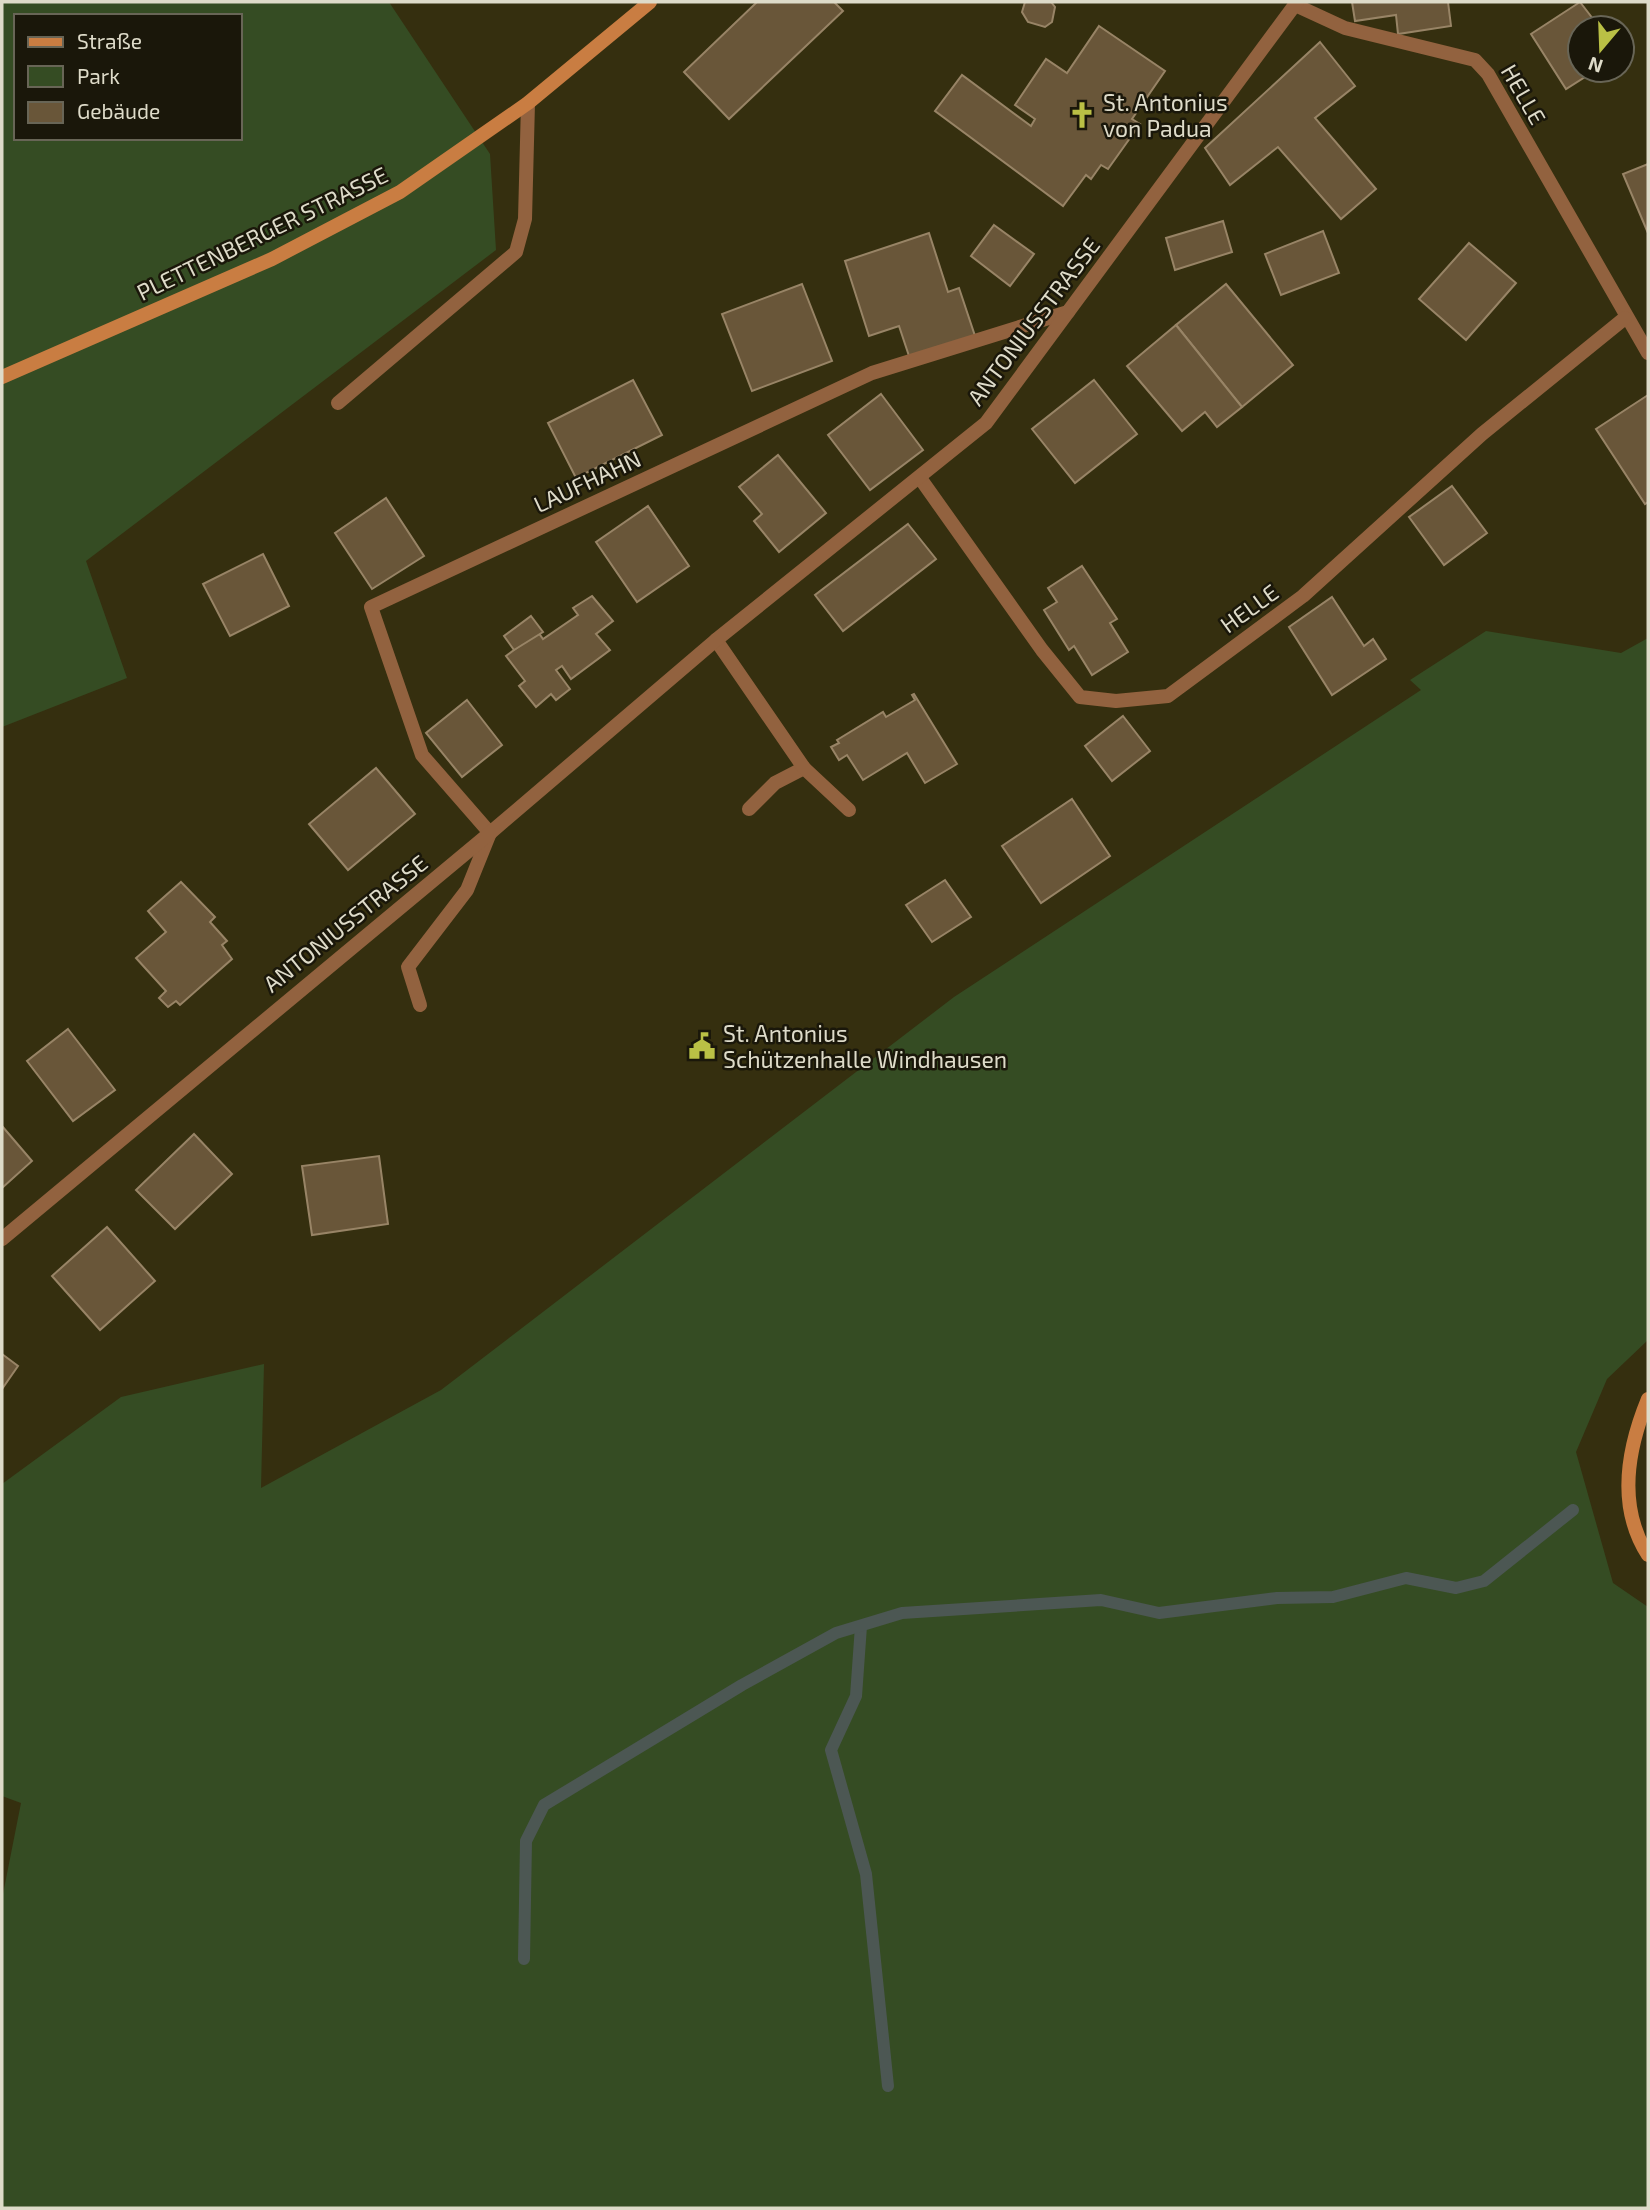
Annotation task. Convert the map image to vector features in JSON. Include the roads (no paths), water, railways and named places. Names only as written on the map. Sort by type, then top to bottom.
[{"type":"main road","name":"PLETTENBERGER STRASSE","points":[[2,377],[284,253],[400,192],[528,103],[650,2]]},
{"type":"main road","points":[[1648,1399],[1636,1432],[1628,1471],[1627,1502],[1637,1538],[1648,1555]]},
{"type":"street","name":"ANTONIUSSTRASSE","points":[[2,1239],[490,833],[716,640],[986,423],[1296,4]]},
{"type":"street","name":"HELLE","points":[[1296,4],[1345,28],[1475,60],[1488,74],[1625,318],[1648,353]]},
{"type":"street","points":[[338,403],[516,252],[525,219],[528,103]]},
{"type":"street","name":"LAUFHAHN","points":[[490,833],[422,755],[371,607],[872,373],[1068,312]]},
{"type":"street","name":"HELLE","points":[[919,478],[1042,650],[1080,697],[1116,701],[1168,696],[1303,596],[1482,434],[1625,318]]},
{"type":"street","points":[[716,640],[804,768],[849,810]]},
{"type":"street","points":[[749,809],[775,783],[804,768]]},
{"type":"street","points":[[420,1005],[408,967],[467,890],[490,833]]},
{"type":"waterway","points":[[524,1959],[526,1841],[544,1805],[742,1685],[836,1633],[902,1613],[1101,1600],[1159,1613],[1277,1598],[1333,1597],[1406,1578],[1456,1588],[1484,1581],[1573,1510]]},
{"type":"waterway","points":[[861,1626],[856,1696],[831,1750],[866,1874],[888,2086]]},
{"type":"place","name":"St. Antonius von Padua","points":[[1082,115]]},
{"type":"place","name":"St. Antonius Schützenhalle Windhausen","points":[[702,1046]]}]
